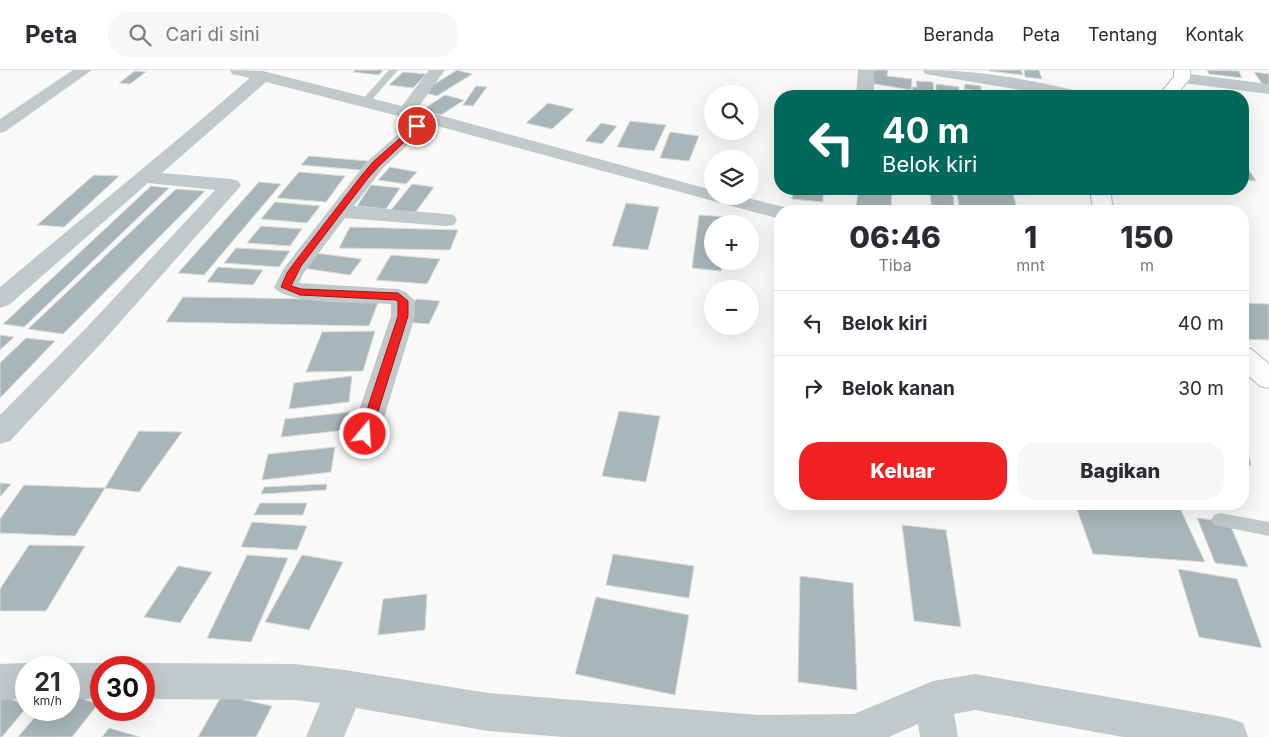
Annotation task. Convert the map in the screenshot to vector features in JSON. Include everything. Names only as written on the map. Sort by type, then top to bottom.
[{"type":"street","points":[[0,127],[84,70]]},
{"type":"street","points":[[238,70],[416,115],[704,194]]},
{"type":"street","points":[[365,434],[403,316],[404,301],[398,296],[300,292],[286,287],[292,273],[338,211],[416,115],[437,70]]},
{"type":"street","points":[[865,90],[866,70]]},
{"type":"street","points":[[932,70],[1052,90]]},
{"type":"street","points":[[1171,90],[1182,74],[1269,89]]},
{"type":"street","points":[[0,300],[263,76]]},
{"type":"street","points":[[1249,102],[1269,103]]},
{"type":"street","points":[[0,433],[93,337],[231,185],[144,177]]},
{"type":"street","points":[[748,205],[774,211]]},
{"type":"street","points":[[338,211],[446,220]]},
{"type":"street","points":[[1249,361],[1269,378]]},
{"type":"street","points":[[0,682],[15,682]]},
{"type":"street","points":[[155,682],[295,682],[345,688],[488,712],[759,734],[854,733],[933,699],[975,692],[1229,737]]},
{"type":"street","points":[[325,737],[345,688]]},
{"type":"street","points":[[933,699],[939,737]]},
{"type":"lane","points":[[365,102],[394,70]]},
{"type":"lane","points":[[1220,520],[1269,529]]},
{"type":"building","points":[[355,70],[383,70],[379,75],[353,72]]},
{"type":"building","points":[[457,70],[472,74],[437,96],[422,92]]},
{"type":"building","points":[[874,70],[888,70],[887,76],[912,79],[911,90],[869,83]]},
{"type":"building","points":[[1021,70],[1023,75],[989,71]]},
{"type":"building","points":[[1024,70],[1039,70],[1042,79],[1025,77]]},
{"type":"building","points":[[1207,70],[1239,71],[1242,78],[1209,74]]},
{"type":"building","points":[[135,71],[146,72],[130,84],[119,83]]},
{"type":"building","points":[[403,72],[426,74],[413,88],[389,85]]},
{"type":"building","points":[[1254,72],[1269,74],[1269,86],[1263,85]]},
{"type":"building","points":[[916,81],[933,82],[934,90],[913,90],[912,87],[917,87]]},
{"type":"building","points":[[936,84],[959,87],[959,90],[936,90]]},
{"type":"building","points":[[965,84],[981,86],[981,90],[964,89]]},
{"type":"building","points":[[476,86],[487,87],[473,106],[463,105]]},
{"type":"building","points":[[445,95],[464,100],[441,115],[422,110]]},
{"type":"building","points":[[548,103],[574,109],[552,129],[526,123]]},
{"type":"building","points":[[630,121],[666,125],[654,151],[617,147]]},
{"type":"building","points":[[601,123],[617,126],[602,144],[585,141]]},
{"type":"building","points":[[670,132],[699,136],[689,161],[660,158]]},
{"type":"building","points":[[309,156],[368,161],[361,170],[301,165]]},
{"type":"building","points":[[390,167],[417,172],[406,184],[378,180]]},
{"type":"building","points":[[1249,170],[1256,181],[1249,180]]},
{"type":"building","points":[[299,172],[345,176],[326,202],[277,198]]},
{"type":"building","points":[[94,175],[119,176],[64,227],[37,225]]},
{"type":"building","points":[[259,182],[281,184],[204,275],[178,273]]},
{"type":"building","points":[[412,184],[434,187],[415,213],[391,210]]},
{"type":"building","points":[[371,185],[400,188],[386,209],[357,206]]},
{"type":"building","points":[[151,186],[169,188],[24,327],[3,324]]},
{"type":"building","points":[[176,189],[205,191],[63,334],[28,329]]},
{"type":"building","points":[[792,195],[823,195],[823,202],[792,199]]},
{"type":"building","points":[[857,195],[892,195],[891,205],[857,205]]},
{"type":"building","points":[[930,195],[953,195],[954,205],[931,205]]},
{"type":"building","points":[[957,195],[1013,195],[1016,205],[959,205]]},
{"type":"building","points":[[275,202],[320,206],[307,223],[261,219]]},
{"type":"building","points":[[626,203],[659,207],[648,250],[612,246]]},
{"type":"building","points":[[699,215],[704,215],[704,269],[692,268]]},
{"type":"building","points":[[261,226],[302,229],[290,246],[247,243]]},
{"type":"building","points":[[350,227],[458,230],[450,250],[339,248]]},
{"type":"building","points":[[236,248],[290,251],[279,267],[224,263]]},
{"type":"building","points":[[315,253],[362,259],[350,275],[302,268]]},
{"type":"building","points":[[391,255],[440,259],[427,284],[376,280]]},
{"type":"building","points":[[218,267],[263,270],[253,285],[207,282]]},
{"type":"building","points":[[183,297],[379,300],[369,326],[166,322]]},
{"type":"building","points":[[416,299],[440,301],[429,324],[404,322]]},
{"type":"building","points":[[1249,303],[1269,304],[1269,340],[1249,339]]},
{"type":"building","points":[[375,331],[363,371],[306,372],[322,332]]},
{"type":"building","points":[[0,335],[14,337],[0,350]]},
{"type":"building","points":[[26,338],[55,341],[0,398],[0,363]]},
{"type":"building","points":[[352,376],[349,402],[289,409],[294,383]]},
{"type":"building","points":[[619,411],[660,416],[646,482],[602,476]]},
{"type":"building","points":[[350,412],[347,430],[281,437],[285,419]]},
{"type":"building","points":[[139,431],[182,432],[139,492],[105,488]]},
{"type":"building","points":[[335,447],[331,472],[262,480],[268,454]]},
{"type":"building","points":[[0,483],[11,484],[0,497]]},
{"type":"building","points":[[327,484],[326,490],[261,494],[264,487]]},
{"type":"building","points":[[24,485],[105,488],[75,536],[0,533],[0,519]]},
{"type":"building","points":[[260,503],[307,503],[303,515],[254,515]]},
{"type":"building","points":[[1077,510],[1181,510],[1205,562],[1093,554]]},
{"type":"building","points":[[1197,518],[1229,522],[1248,567],[1215,563]]},
{"type":"building","points":[[252,522],[307,526],[297,550],[241,547]]},
{"type":"building","points":[[902,525],[946,530],[961,627],[914,621]]},
{"type":"building","points":[[29,545],[85,546],[46,611],[0,611],[0,589]]},
{"type":"building","points":[[613,554],[694,566],[689,598],[606,585]]},
{"type":"building","points":[[247,555],[288,558],[251,642],[207,638]]},
{"type":"building","points":[[302,555],[343,562],[309,630],[265,622]]},
{"type":"building","points":[[178,566],[212,572],[180,623],[144,617]]},
{"type":"building","points":[[1178,569],[1237,579],[1262,648],[1199,637]]},
{"type":"building","points":[[800,576],[853,583],[857,690],[798,682]]},
{"type":"building","points":[[427,594],[425,630],[378,635],[383,599]]},
{"type":"building","points":[[596,597],[689,615],[675,695],[575,674]]},
{"type":"building","points":[[0,695],[15,701],[15,721],[0,737]]},
{"type":"building","points":[[222,695],[272,706],[256,737],[198,737]]},
{"type":"building","points":[[80,698],[90,701],[90,714],[72,737],[18,737],[32,721],[80,721]]},
{"type":"building","points":[[109,728],[140,737],[102,737]]},
{"type":"route","points":[[365,434],[403,316],[404,301],[398,296],[300,292],[286,287],[298,264],[365,177],[376,164],[417,126]]}]
